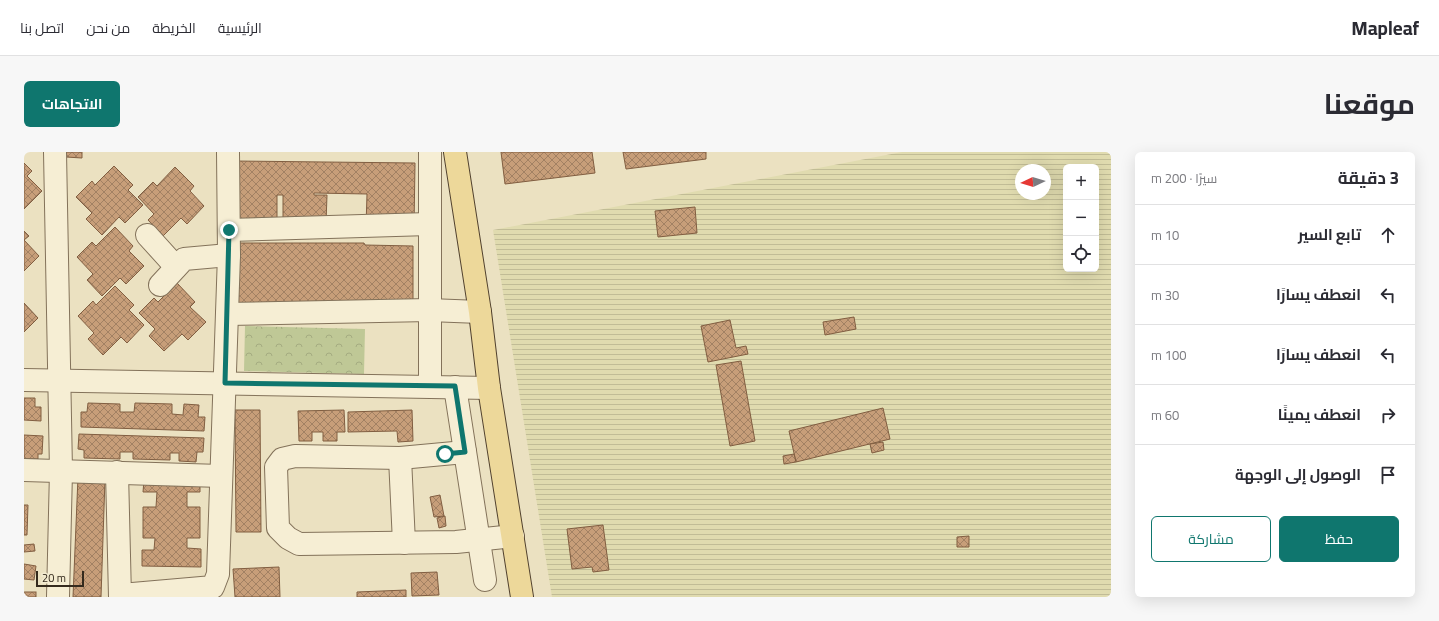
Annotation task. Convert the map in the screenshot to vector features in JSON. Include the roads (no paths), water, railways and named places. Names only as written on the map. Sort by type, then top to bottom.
[{"type":"main road","points":[[455,152],[480,312],[489,388],[522,597]]},
{"type":"street","points":[[55,152],[61,471],[58,597]]},
{"type":"street","points":[[117,472],[120,596],[213,587],[218,574],[225,383],[229,255],[228,152]]},
{"type":"street","points":[[430,152],[430,386]]},
{"type":"street","points":[[229,230],[429,224]]},
{"type":"street","points":[[147,235],[176,267]]},
{"type":"street","points":[[160,285],[184,259],[229,255]]},
{"type":"street","points":[[227,314],[429,310],[480,312]]},
{"type":"street","points":[[24,380],[455,386],[489,388]]},
{"type":"street","points":[[455,386],[485,580]]},
{"type":"street","points":[[465,452],[400,458],[295,456],[282,459],[276,467],[278,528],[288,538],[299,544],[456,542],[513,536]]},
{"type":"street","points":[[400,458],[404,543]]},
{"type":"street","points":[[24,470],[221,476]]}]
